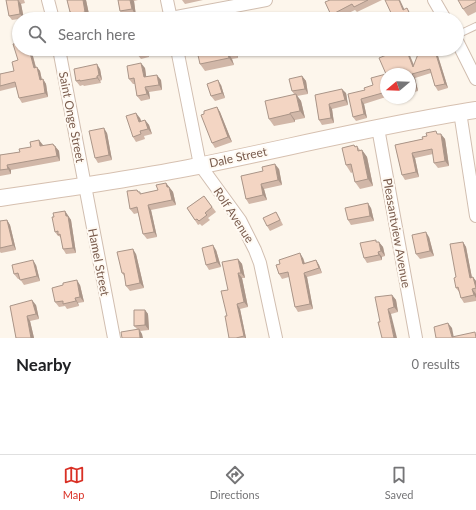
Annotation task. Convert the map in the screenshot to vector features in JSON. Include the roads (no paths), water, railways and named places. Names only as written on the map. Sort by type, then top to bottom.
[{"type":"street","points":[[48,0],[51,12]]},
{"type":"street","points":[[167,0],[170,12]]},
{"type":"street","points":[[203,12],[266,0]]},
{"type":"street","points":[[434,0],[441,12]]},
{"type":"street","points":[[464,55],[476,79]]},
{"type":"street","name":"Saint Onge Street","points":[[60,56],[85,186]]},
{"type":"street","name":"Rolf Avenue","points":[[177,56],[200,165],[240,220],[256,250],[276,338]]},
{"type":"street","name":"Dale Street","points":[[0,198],[85,186],[200,165],[296,144],[476,110]]},
{"type":"street","points":[[460,112],[476,216]]},
{"type":"street","name":"Pleasantview Avenue","points":[[378,128],[416,338]]},
{"type":"street","name":"Hamel Street","points":[[85,186],[114,338]]},
{"type":"lane","points":[[464,32],[476,26]]}]
